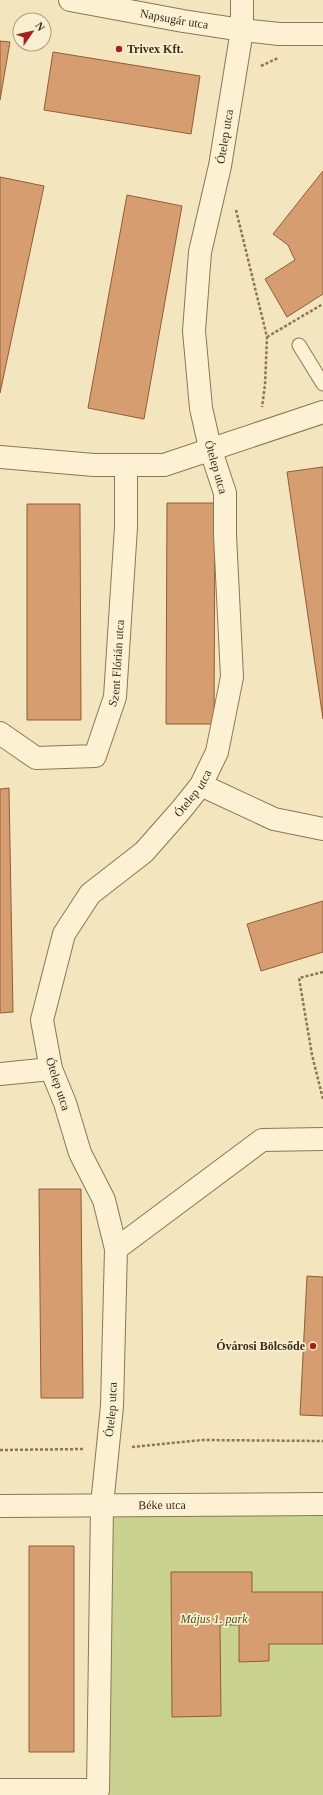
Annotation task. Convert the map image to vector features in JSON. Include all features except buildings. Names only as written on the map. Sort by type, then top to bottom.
[{"type":"street","name":"Napsugár utca","points":[[70,0],[107,3],[183,21],[242,30],[279,34],[323,34]]},
{"type":"street","name":"Ótelep utca","points":[[0,1790],[98,1790],[102,1505],[112,1406],[116,1249],[104,1200],[80,1153],[65,1103],[51,1069],[42,1020],[64,934],[90,894],[144,852],[201,785],[217,752],[232,676],[225,534],[225,493],[210,448],[201,408],[194,331],[200,252],[220,166],[242,30],[242,0]]},
{"type":"street","points":[[0,457],[94,465],[164,465],[210,448],[323,412]]},
{"type":"street","name":"Szent Flórián utca","points":[[0,734],[36,758],[95,756],[115,697],[126,527],[126,465]]},
{"type":"street","points":[[201,785],[274,819],[323,829]]},
{"type":"street","points":[[0,1074],[51,1069]]},
{"type":"street","points":[[116,1249],[262,1140],[323,1139]]},
{"type":"street","name":"Béke utca","points":[[0,1506],[323,1504]]},
{"type":"lane","points":[[299,345],[323,384]]},
{"type":"path","points":[[257,68],[278,59],[279,34]]},
{"type":"path","points":[[234,204],[267,337],[265,385],[258,433]]},
{"type":"path","points":[[267,337],[323,304]]},
{"type":"path","points":[[323,972],[299,978],[312,1055],[323,1099]]},
{"type":"path","points":[[0,1450],[108,1449],[203,1440],[323,1441]]},
{"type":"green space","name":"Május 1. park","points":[[102,1505],[323,1506],[323,1795],[0,1795],[108,1786]]},
{"type":"place","name":"Trivex Kft.","points":[[119,49]]},
{"type":"place","name":"Óvárosi Bölcsőde","points":[[313,1346]]}]
